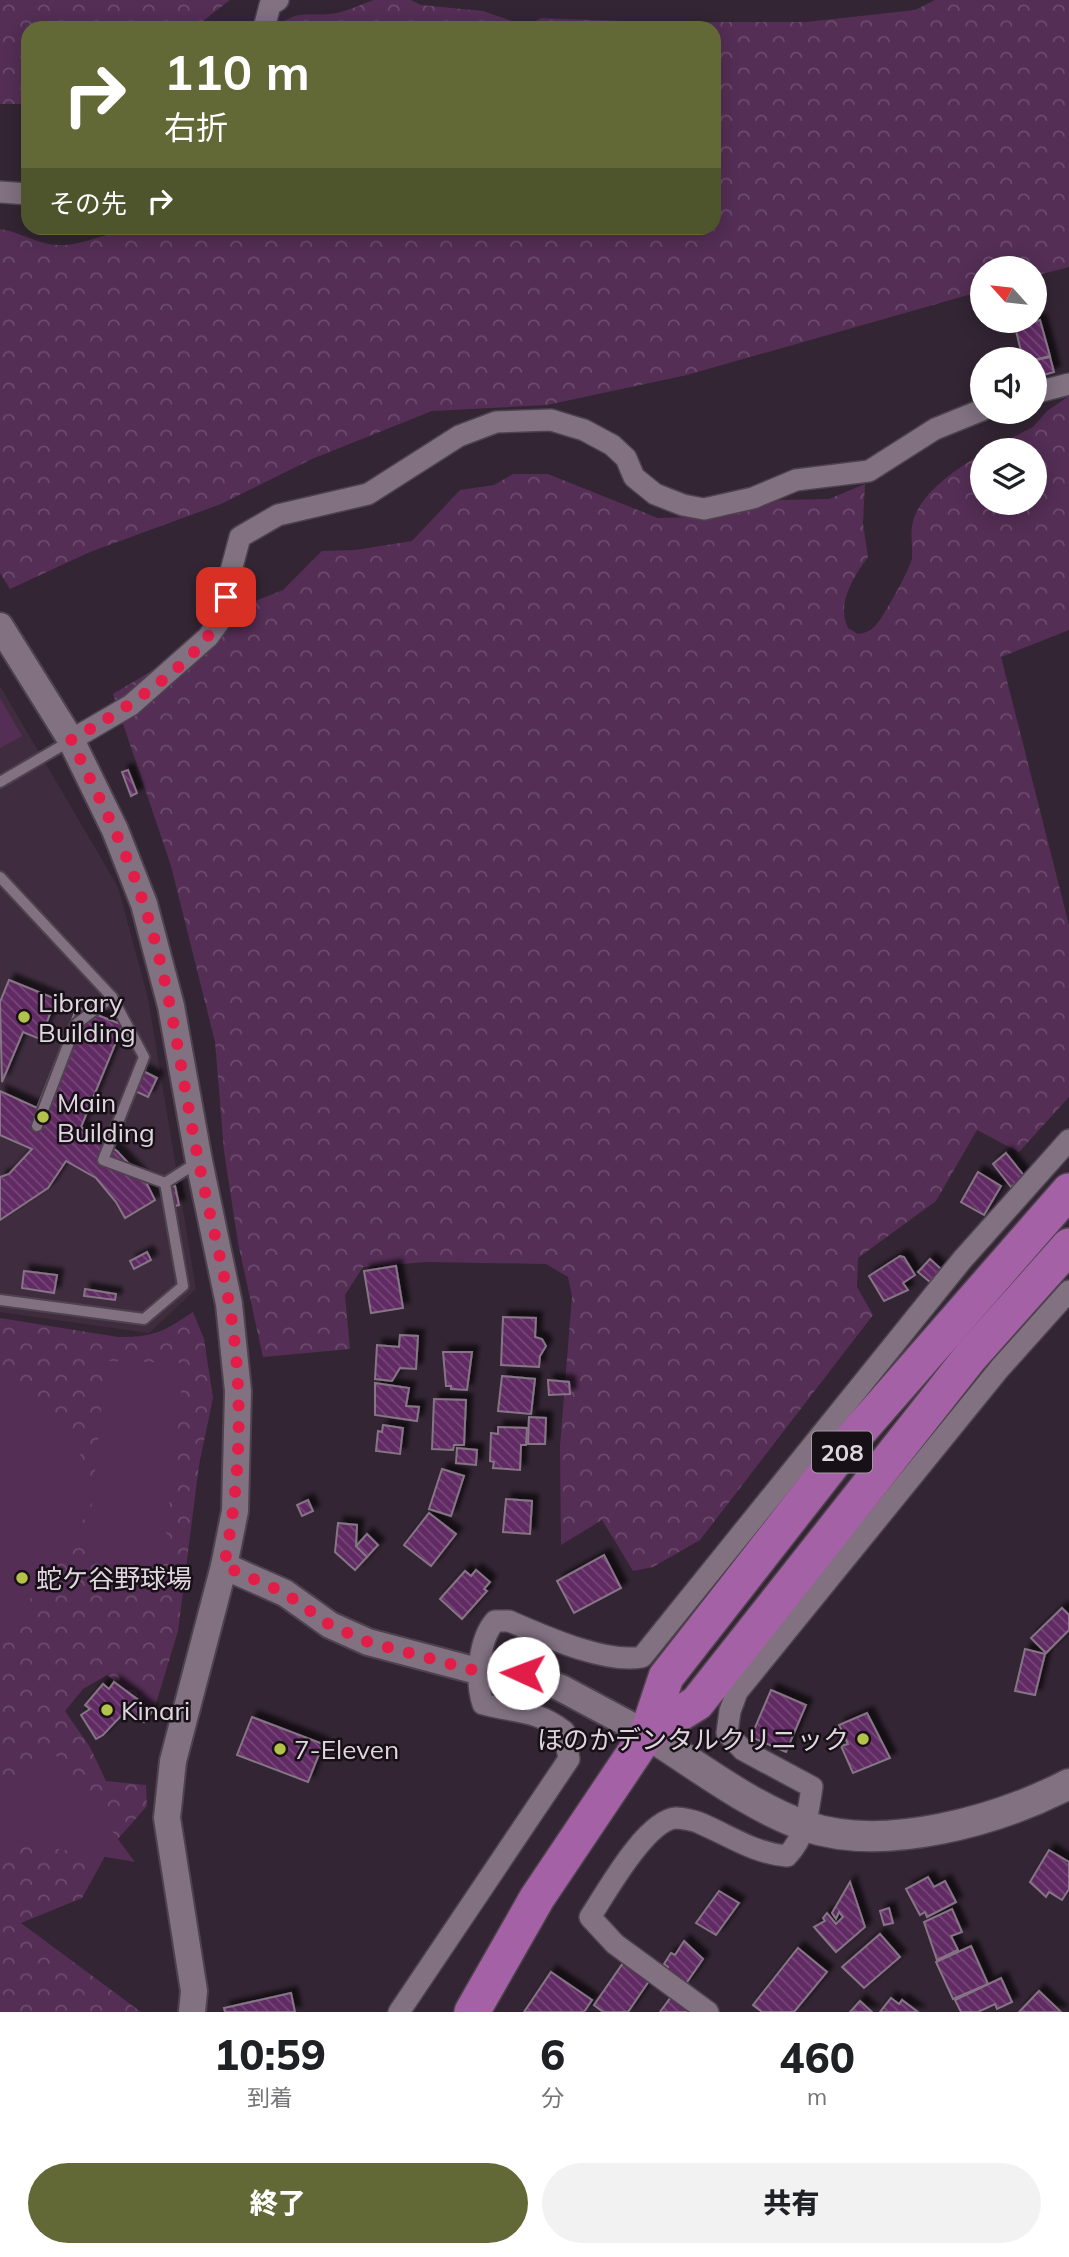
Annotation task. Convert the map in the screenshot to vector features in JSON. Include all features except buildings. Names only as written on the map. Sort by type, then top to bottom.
[{"type":"highway","name":"208","points":[[472,2012],[537,1898],[647,1734],[666,1677],[848,1444],[1069,1191]]},
{"type":"highway","name":"208","points":[[647,1734],[697,1703],[971,1356],[1069,1246]]},
{"type":"main road","points":[[647,1734],[774,1813],[806,1826],[843,1835],[895,1836],[950,1826],[1005,1810],[1069,1784]]},
{"type":"street","points":[[266,21],[270,5],[278,0]]},
{"type":"street","points":[[0,192],[21,194]]},
{"type":"street","points":[[1047,390],[1069,384]]},
{"type":"street","points":[[71,740],[131,705],[208,637],[224,615],[235,549],[240,537],[248,531],[278,515],[368,494],[458,436],[496,422],[551,420],[584,430],[611,445],[626,458],[634,477],[655,494],[683,505],[704,509],[753,498],[796,480],[869,471],[935,429],[970,416]]},
{"type":"street","points":[[0,626],[71,740],[115,830],[144,904],[171,1006],[198,1161],[229,1304],[239,1391],[235,1511],[224,1566],[173,1761],[167,1818],[194,1991],[192,2012]]},
{"type":"street","points":[[399,2012],[569,1759],[564,1731],[551,1721],[538,1714],[483,1704],[479,1691],[486,1632],[495,1621],[509,1621],[603,1657],[625,1661],[642,1657],[962,1260],[1069,1140]]},
{"type":"street","points":[[708,2012],[615,1944],[590,1917],[642,1841],[660,1824],[676,1818],[700,1823],[752,1849],[787,1856],[797,1845],[806,1826],[811,1787],[743,1750],[727,1733],[737,1692],[1000,1368],[1069,1291]]},
{"type":"street","points":[[224,1566],[285,1593],[330,1625],[368,1642],[481,1672],[523,1673],[561,1688],[647,1734]]},
{"type":"lane","points":[[0,782],[71,740]]},
{"type":"lane","points":[[0,877],[112,997],[144,1057],[103,1160],[165,1183]]},
{"type":"lane","points":[[37,1126],[76,1024],[112,997]]},
{"type":"lane","points":[[165,1183],[198,1161]]},
{"type":"lane","points":[[0,1300],[144,1319],[183,1286],[165,1183]]},
{"type":"shaded area","points":[[0,686],[118,887],[148,998],[196,1289],[149,1333],[0,1312]]},
{"type":"green space","points":[[0,0],[230,0],[203,21],[21,21],[21,104],[0,104]]},
{"type":"green space","points":[[374,0],[411,0],[421,5],[483,11],[512,21],[286,21],[297,15],[337,13]]},
{"type":"green space","points":[[935,0],[1069,0],[1069,267],[1047,273],[1047,256],[970,256],[970,294],[687,375],[547,405],[432,411],[312,459],[221,504],[90,552],[10,589],[0,573],[0,229],[45,243],[68,245],[105,235],[721,235],[721,22],[806,22],[915,10]]},
{"type":"green space","points":[[541,18],[622,21],[536,21]]},
{"type":"green space","points":[[1069,396],[1069,630],[1001,657],[1069,925],[1069,1097],[1019,1152],[977,1130],[936,1201],[858,1258],[857,1287],[873,1315],[700,1540],[653,1567],[633,1571],[602,1520],[561,1545],[560,1446],[572,1296],[568,1277],[546,1264],[427,1262],[363,1267],[345,1295],[350,1349],[263,1357],[238,1243],[224,1151],[215,1042],[171,866],[113,694],[216,632],[240,607],[283,590],[322,551],[355,550],[412,541],[460,490],[494,485],[513,474],[548,474],[658,518],[728,516],[780,500],[829,499],[865,484],[863,523],[868,557],[852,581],[844,609],[848,628],[858,634],[865,632],[880,620],[910,563],[912,529],[917,511],[929,493],[970,461],[970,515],[1047,515],[1047,438],[1011,438],[1036,424],[1047,424],[1047,411]]},
{"type":"green space","points":[[0,698],[22,736],[0,748]]},
{"type":"green space","points":[[193,1312],[204,1339],[213,1398],[199,1465],[178,1631],[154,1710],[107,1675],[83,1689],[65,1711],[90,1747],[106,1781],[146,1785],[147,1806],[109,1849],[82,1898],[21,1923],[141,2012],[0,2012],[0,1318],[131,1337],[158,1332]]},
{"type":"green space","points":[[106,1361],[184,1363],[163,1566],[86,1561]]},
{"type":"green space","name":"蛇ケ谷野球場","points":[[0,1380],[30,1401],[78,1448],[88,1479],[88,1512],[0,1645]]},
{"type":"green space","points":[[49,1746],[135,1862],[0,1839],[0,1805]]},
{"type":"place","name":"Library Building","points":[[24,1017]]},
{"type":"place","name":"Main Building","points":[[43,1117]]},
{"type":"place","name":"蛇ケ谷野球場","points":[[22,1578]]},
{"type":"place","name":"Kinari","points":[[107,1710]]},
{"type":"place","name":"ほのかデンタルクリニック","points":[[863,1739]]},
{"type":"place","name":"7-Eleven","points":[[280,1749]]},
{"type":"route","points":[[226,597],[224,615],[208,637],[173,671],[131,705],[71,740],[115,830],[144,904],[171,1006],[198,1161],[229,1304],[239,1391],[235,1511],[224,1566],[285,1593],[330,1625],[368,1642],[481,1672],[523,1673]]}]
